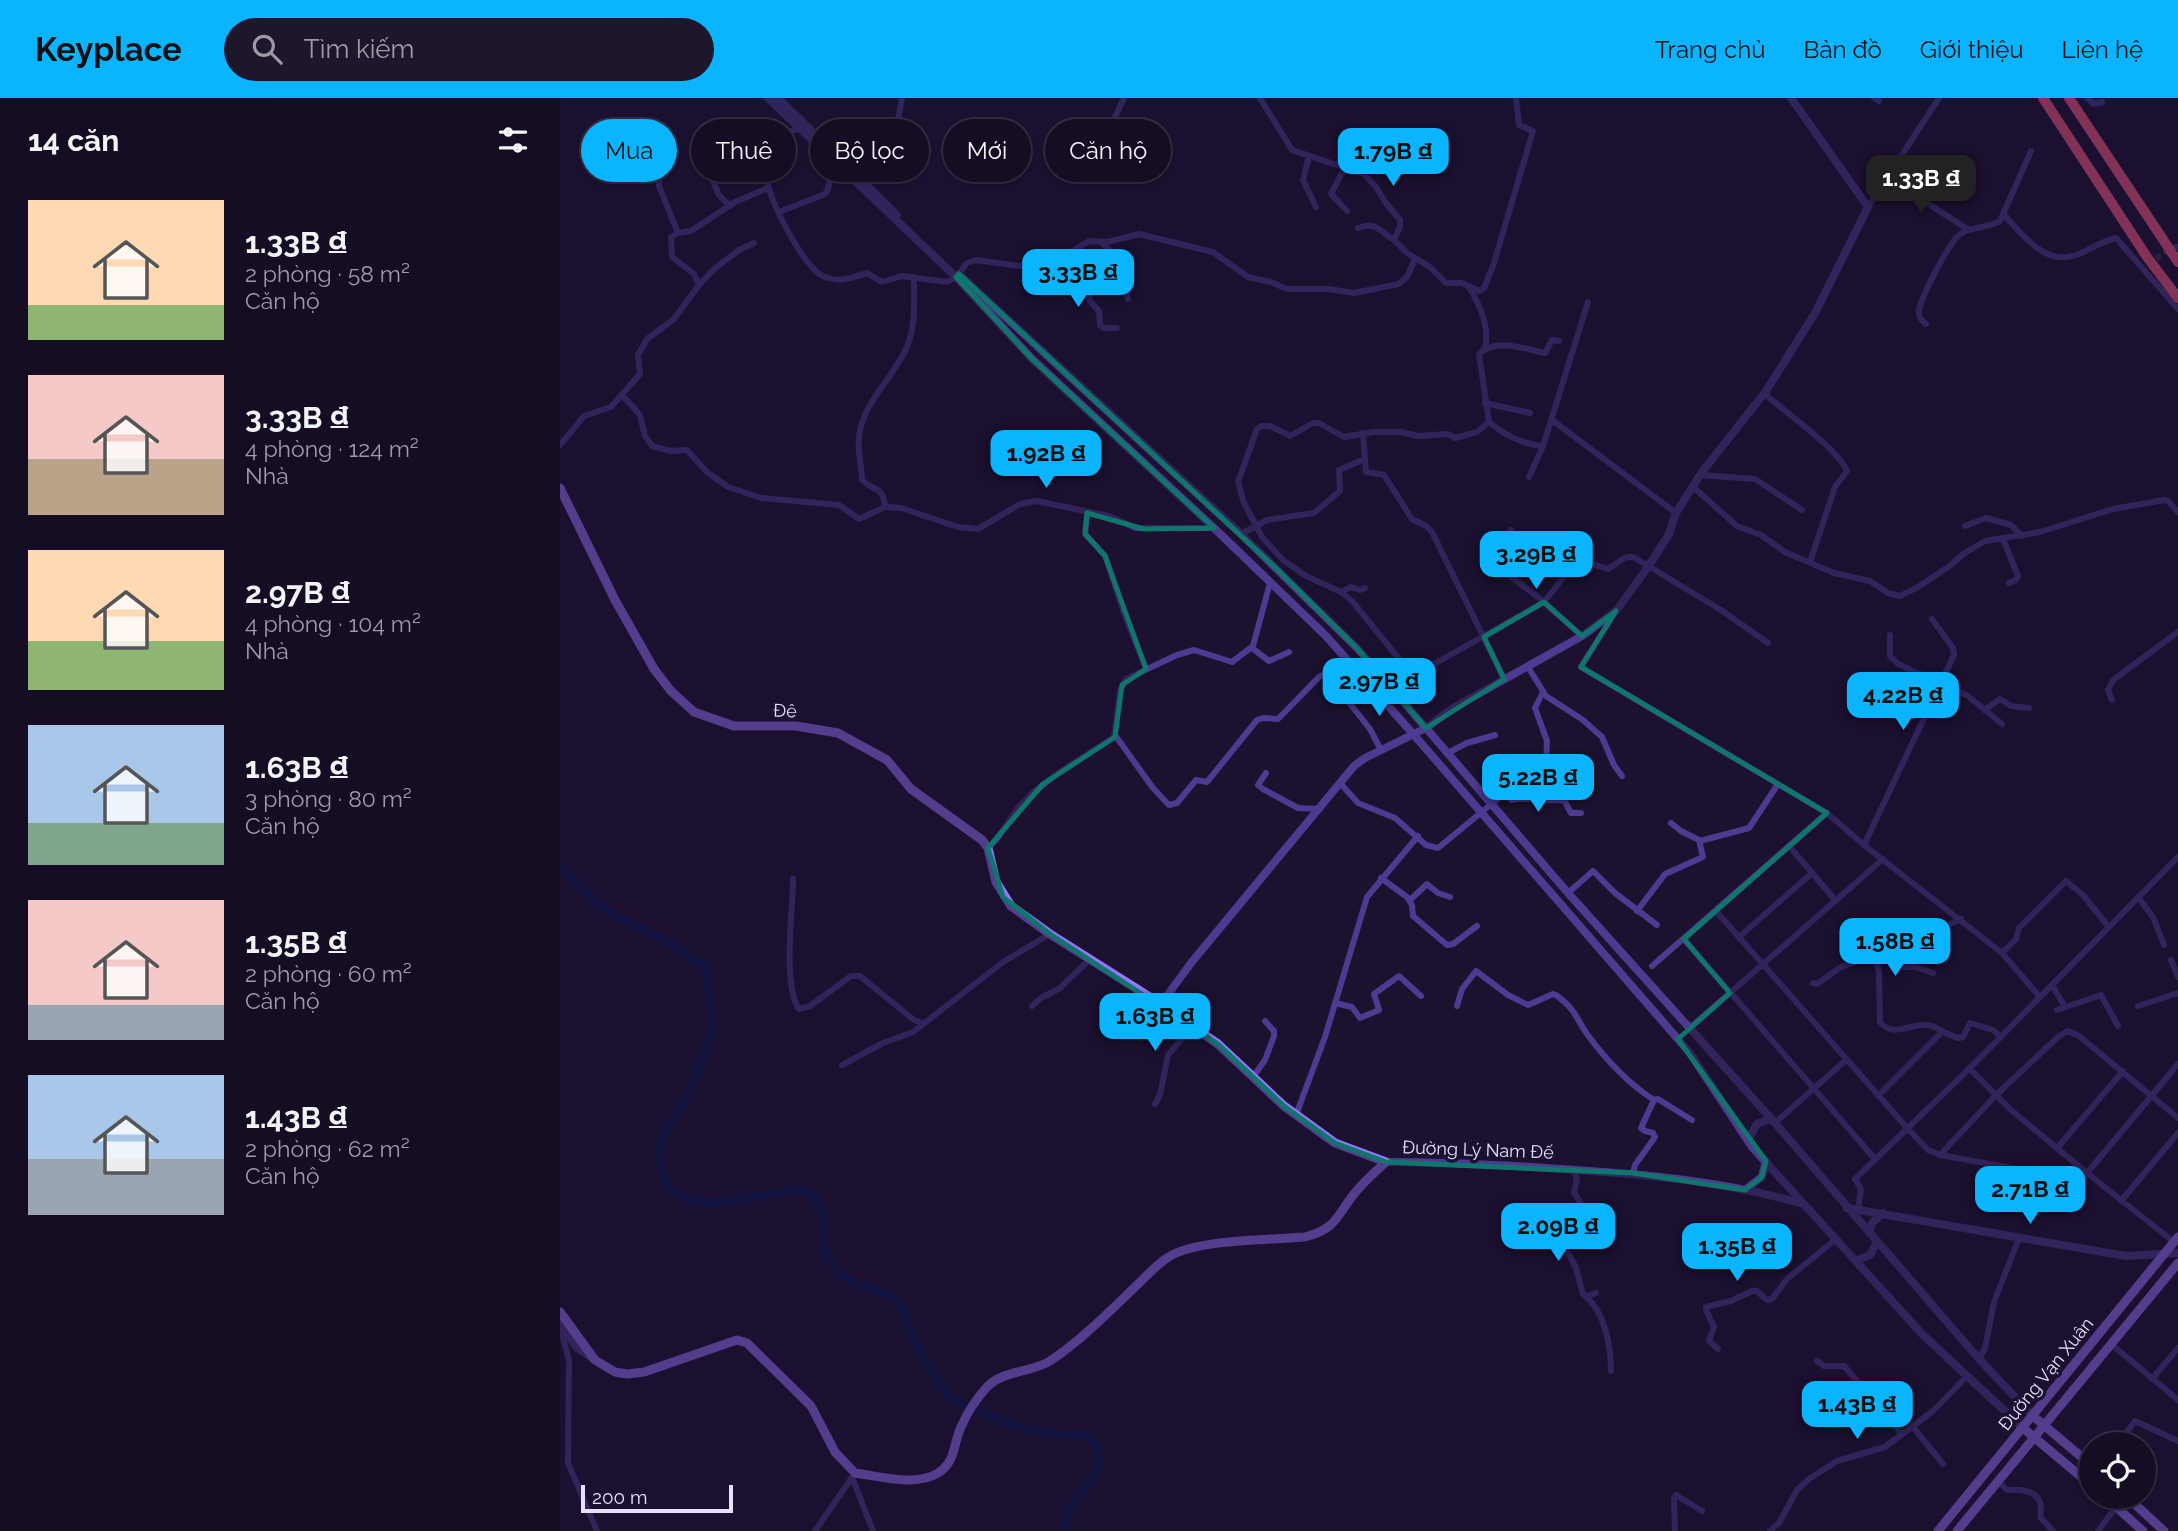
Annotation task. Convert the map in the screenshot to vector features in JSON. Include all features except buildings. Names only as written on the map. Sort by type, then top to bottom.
[{"type":"highway","points":[[2043,98],[2147,257],[2178,298]]},
{"type":"highway","points":[[2069,98],[2178,262]]},
{"type":"main road","name":"Đê","points":[[560,488],[615,600],[654,669],[671,691],[694,712],[734,726],[796,726],[838,733],[887,760],[911,789],[974,833],[988,848]]},
{"type":"main road","points":[[988,848],[996,882],[1011,906],[1218,1044],[1296,1115],[1341,1146],[1386,1162]]},
{"type":"main road","name":"Đường Lý Nam Đế","points":[[853,1475],[911,1479],[937,1473],[953,1456],[962,1425],[978,1397],[994,1381],[1041,1366],[1053,1359],[1171,1255],[1202,1246],[1305,1237],[1321,1233],[1331,1226],[1355,1192],[1386,1162]]},
{"type":"main road","name":"Đường Vạn Xuân","points":[[1938,1531],[2176,1240]]},
{"type":"main road","name":"Đường Vạn Xuân","points":[[1957,1531],[2111,1344],[2174,1275],[2178,1262]]},
{"type":"main road","points":[[560,1312],[595,1360],[615,1372],[635,1374],[743,1340],[760,1353],[811,1406],[835,1452],[853,1475]]},
{"type":"main road","points":[[2033,1416],[2079,1455]]},
{"type":"main road","points":[[2023,1428],[2079,1475]]},
{"type":"main road","points":[[2140,1509],[2164,1531]]},
{"type":"main road","points":[[2120,1510],[2143,1531]]},
{"type":"street","points":[[768,98],[810,137]]},
{"type":"street","points":[[778,98],[810,132]]},
{"type":"street","points":[[898,119],[902,98]]},
{"type":"street","points":[[1114,119],[1124,98]]},
{"type":"street","points":[[1260,98],[1289,147],[1343,169],[1364,174],[1401,223],[1394,240]]},
{"type":"street","points":[[1358,228],[1370,225],[1394,240],[1415,259],[1430,267],[1446,283],[1462,283],[1479,291],[1485,288],[1533,131],[1518,125],[1516,98]]},
{"type":"street","points":[[1791,98],[1867,207]]},
{"type":"street","points":[[1939,98],[1867,207],[1815,313],[1765,394],[1692,486],[1676,513],[1669,534],[1615,611],[1581,667],[1828,813],[1864,845],[2002,953],[2040,996]]},
{"type":"street","points":[[2087,98],[2094,104],[2102,102]]},
{"type":"street","points":[[799,128],[775,138],[768,146],[768,188],[795,244],[811,267],[824,276],[849,280],[867,273],[882,282],[899,276],[942,282],[957,275],[967,263],[976,260],[1042,269],[1089,241],[1101,242],[1139,234],[1208,250],[1248,277],[1291,290],[1328,289],[1354,293],[1399,284],[1407,277],[1415,259]]},
{"type":"street","points":[[1926,324],[1918,314],[1933,277],[1955,240],[1969,230],[1994,225],[2004,215],[2031,150]]},
{"type":"street","points":[[1308,156],[1303,180],[1316,207]]},
{"type":"street","points":[[1343,169],[1331,194],[1347,211]]},
{"type":"street","points":[[1888,178],[1969,230]]},
{"type":"street","points":[[659,182],[678,233]]},
{"type":"street","points":[[713,182],[719,195],[730,206]]},
{"type":"street","points":[[779,212],[825,194],[830,182]]},
{"type":"street","points":[[859,182],[1241,534],[1358,649],[1568,892],[1979,1359],[2033,1416]]},
{"type":"street","points":[[699,285],[694,274],[675,260],[671,253],[671,237],[691,231],[730,206],[768,188]]},
{"type":"street","points":[[2004,215],[2037,250],[2069,256],[2116,238],[2145,267],[2178,309]]},
{"type":"street","points":[[1101,242],[1114,255],[1121,284],[1126,288],[1128,299]]},
{"type":"street","points":[[560,445],[584,416],[611,407],[640,374],[639,349],[647,339],[674,319],[699,285],[739,250],[754,243]]},
{"type":"street","points":[[1076,248],[1083,275],[1090,285],[1089,300],[1099,311],[1101,327],[1117,328]]},
{"type":"street","points":[[957,275],[1032,359],[1326,636],[1690,1054],[1748,1140],[1766,1161],[1923,1335],[2023,1428]]},
{"type":"street","points":[[885,508],[883,494],[862,480],[859,435],[865,415],[908,345],[914,306],[914,277]]},
{"type":"street","points":[[1469,287],[1480,307],[1486,332],[1485,348],[1479,356],[1489,422],[1523,442],[1543,446]]},
{"type":"street","points":[[1528,477],[1535,468],[1552,420],[1588,302]]},
{"type":"street","points":[[1485,348],[1506,345],[1545,353],[1552,341],[1559,341]]},
{"type":"street","points":[[1765,394],[1846,467],[1846,474],[1835,487],[1810,562]]},
{"type":"street","points":[[622,395],[639,415],[647,441],[652,446],[670,451],[687,450],[707,472],[728,487],[761,498],[839,505],[859,519],[885,508],[907,509],[972,529],[984,527],[1020,504],[1037,501],[1109,516],[1144,529],[1214,528]]},
{"type":"street","points":[[1485,404],[1530,413]]},
{"type":"street","points":[[1552,420],[1676,513]]},
{"type":"street","points":[[1489,422],[1477,432],[1457,438],[1447,434],[1418,436],[1401,432],[1341,436],[1326,426],[1314,423],[1290,436],[1270,426],[1259,427],[1250,444],[1238,482],[1244,503],[1262,537],[1283,560],[1306,576],[1341,592],[1362,610],[1413,676],[1544,602],[1578,559],[1608,569],[1629,556],[1721,610],[1768,643]]},
{"type":"street","points":[[1363,433],[1367,473],[1384,475],[1412,519],[1432,532],[1504,678]]},
{"type":"street","points":[[1241,534],[1255,524],[1314,513],[1340,491],[1339,470],[1365,459]]},
{"type":"street","points":[[1700,475],[1755,479],[1802,510]]},
{"type":"street","points":[[1692,486],[1737,526],[1761,535],[1785,552],[1834,573],[1870,581],[1888,593],[1900,596],[1940,573],[1977,545],[1991,540],[2057,528],[2113,509],[2165,500],[2178,512]]},
{"type":"street","points":[[1087,513],[1085,534],[1105,556],[1146,669]]},
{"type":"street","points":[[1965,526],[1986,518],[2011,525],[2022,536]]},
{"type":"street","points":[[1511,530],[1507,537],[1510,557],[1496,565],[1582,636]]},
{"type":"street","points":[[2003,539],[2018,576],[2016,580],[2008,583]]},
{"type":"street","points":[[1270,583],[1252,648],[1234,662],[1194,650],[1126,679],[1116,712],[1115,735],[1153,788],[1168,805],[1174,804],[1196,780],[1207,782],[1257,720],[1278,719],[1319,677],[1334,668],[1354,687],[1347,700],[1370,729],[1381,750]]},
{"type":"street","points":[[1341,592],[1351,587],[1360,590],[1365,588]]},
{"type":"street","points":[[1161,1004],[1191,963],[1354,766],[1414,735],[1453,708],[1582,636],[1615,611]]},
{"type":"street","points":[[1864,845],[1954,652],[1932,619]]},
{"type":"street","points":[[2112,700],[2108,690],[2113,680],[2178,632]]},
{"type":"street","points":[[1889,635],[1889,652],[1903,668],[1968,696],[2002,724]]},
{"type":"street","points":[[1252,648],[1269,661],[1289,652]]},
{"type":"street","points":[[1528,667],[1543,692],[1602,737],[1622,776]]},
{"type":"street","points":[[1543,692],[1535,708],[1547,741],[1546,767]]},
{"type":"street","points":[[1984,710],[2000,699],[2011,706],[2029,708]]},
{"type":"street","points":[[988,848],[1018,808],[1043,784],[1115,735]]},
{"type":"street","points":[[1448,753],[1467,743],[1495,735]]},
{"type":"street","points":[[1341,784],[1358,803],[1395,818],[1426,845],[1438,848],[1518,779],[1546,767]]},
{"type":"street","points":[[1546,767],[1551,771],[1570,771],[1585,797]]},
{"type":"street","points":[[1266,773],[1258,785],[1263,789],[1298,808],[1320,809]]},
{"type":"street","points":[[1671,823],[1700,841],[1749,828],[1779,784]]},
{"type":"street","points":[[1506,792],[1511,800],[1528,797],[1545,802],[1564,800],[1571,813],[1581,814]]},
{"type":"street","points":[[1652,966],[1828,813]]},
{"type":"street","points":[[1296,1115],[1317,1063],[1365,902],[1381,878],[1418,836]]},
{"type":"street","points":[[1637,911],[1665,874],[1703,857],[1700,841]]},
{"type":"street","points":[[1789,846],[1836,901]]},
{"type":"street","points":[[1858,1210],[1861,1189],[1854,1179],[2001,1037],[2178,857]]},
{"type":"street","points":[[1690,1028],[1883,859]]},
{"type":"street","points":[[1568,892],[1593,871],[1615,893],[1657,925]]},
{"type":"street","points":[[1739,937],[1812,873]]},
{"type":"street","points":[[1381,878],[1410,900],[1413,916],[1448,946],[1478,926]]},
{"type":"street","points":[[793,879],[790,926],[792,989],[799,1009],[810,1006],[856,975],[864,977],[914,1020],[923,1023]]},
{"type":"street","points":[[2002,953],[2016,940],[2019,928],[2066,881],[2083,895],[2108,926]]},
{"type":"street","points":[[1410,900],[1424,884],[1441,895],[1450,897]]},
{"type":"street","points":[[2138,897],[2153,917],[2164,945]]},
{"type":"street","points":[[1716,911],[1908,1129],[1928,1150],[1940,1155],[2078,1180],[2087,1173],[2178,1064]]},
{"type":"street","points":[[1813,983],[1817,984],[1841,967],[1897,947],[1961,919]]},
{"type":"street","points":[[842,1065],[883,1043],[907,1035],[1003,962],[1050,934]]},
{"type":"street","points":[[1684,939],[1874,1159]]},
{"type":"street","points":[[1897,947],[1898,960],[1903,967],[1916,967],[1933,973]]},
{"type":"street","points":[[1876,955],[1879,1015],[1884,1027],[1900,1030],[1925,1024],[1962,1038],[1970,1023],[1993,1030],[2001,1037]]},
{"type":"street","points":[[1032,1006],[1060,988],[1090,959]]},
{"type":"street","points":[[2171,960],[2178,977]]},
{"type":"street","points":[[1457,1006],[1462,989],[1476,971],[1508,995],[1528,1005],[1555,995],[1575,1011],[1584,1030],[1620,1075],[1654,1100],[1658,1099],[1692,1120]]},
{"type":"street","points":[[1335,1003],[1349,1005],[1360,1018],[1376,1013],[1379,1010],[1374,994],[1399,976],[1421,996]]},
{"type":"street","points":[[1632,985],[1643,976]]},
{"type":"street","points":[[2052,985],[2065,1007]]},
{"type":"street","points":[[2138,1006],[2178,993]]},
{"type":"street","points":[[2057,1010],[2103,996],[2118,1026]]},
{"type":"street","points":[[1253,1077],[1265,1060],[1274,1036],[1274,1031],[1265,1021]]},
{"type":"street","points":[[1155,1104],[1160,1095],[1168,1055],[1192,1026]]},
{"type":"street","points":[[1940,1155],[1996,1095],[2059,1036],[2068,1031],[2079,1035],[2178,1118]]},
{"type":"street","points":[[1878,1096],[1942,1032]]},
{"type":"street","points":[[1748,1140],[1757,1124],[1772,1121],[1846,1060]]},
{"type":"street","points":[[1969,1068],[1996,1095],[2120,1201],[2176,1240]]},
{"type":"street","points":[[2058,1147],[2123,1071]]},
{"type":"street","points":[[1633,1173],[1635,1165],[1655,1137],[1653,1133],[1642,1128],[1654,1100]]},
{"type":"street","points":[[2120,1201],[2178,1133]]},
{"type":"street","points":[[1745,1190],[1762,1177],[1766,1161]]},
{"type":"street","name":"Đường Lý Nam Đế","points":[[1386,1162],[1468,1163],[1633,1173],[1768,1194],[1805,1205]]},
{"type":"street","points":[[1574,1169],[1577,1179],[1575,1195],[1583,1208],[1580,1216],[1565,1224],[1559,1236],[1576,1268],[1580,1287],[1598,1311],[1610,1348],[1611,1371]]},
{"type":"street","points":[[1847,1208],[2126,1256],[2178,1253]]},
{"type":"street","points":[[1869,1233],[1872,1223],[1883,1213]]},
{"type":"street","points":[[1580,1216],[1591,1237]]},
{"type":"street","points":[[1979,1359],[1994,1301],[2019,1238]]},
{"type":"street","points":[[1718,1349],[1709,1341],[1714,1327],[1706,1307],[1731,1301],[1752,1291],[1757,1291],[1767,1300],[1772,1299],[1787,1279],[1836,1239]]},
{"type":"street","points":[[1856,1261],[1870,1255],[1877,1242]]},
{"type":"street","points":[[1585,1296],[1596,1293]]},
{"type":"street","points":[[560,1326],[583,1354],[595,1360]]},
{"type":"street","points":[[560,1326],[569,1360],[568,1462],[597,1531]]},
{"type":"street","points":[[2111,1344],[2178,1400]]},
{"type":"street","points":[[2152,1379],[2178,1348]]},
{"type":"street","points":[[569,1360],[583,1354]]},
{"type":"street","points":[[1817,1361],[1824,1366],[1844,1366],[1902,1434]]},
{"type":"street","points":[[1770,1531],[1779,1523],[1797,1490],[1809,1479],[1837,1461],[1880,1450],[1933,1411],[1967,1376]]},
{"type":"street","points":[[2127,1432],[2135,1421],[2178,1441]]},
{"type":"street","points":[[1913,1427],[1943,1464]]},
{"type":"street","points":[[815,1531],[853,1475]]},
{"type":"street","points":[[853,1475],[873,1531]]},
{"type":"street","points":[[1998,1481],[2007,1490],[2022,1489],[2029,1492],[2040,1505],[2041,1518],[2053,1531]]},
{"type":"street","points":[[1675,1531],[1676,1495],[1702,1511]]},
{"type":"street","points":[[2098,1531],[2120,1510]]},
{"type":"highlighted area","points":[[959,274],[1276,568],[1358,649],[1426,728],[1504,679],[1484,637],[1544,602],[1582,636],[1616,611],[1581,667],[1827,813],[1684,939],[1730,993],[1678,1039],[1766,1161],[1762,1177],[1745,1190],[1633,1173],[1386,1162],[1335,1143],[1284,1106],[1218,1044],[1050,934],[1003,897],[988,848],[1043,784],[1115,737],[1122,685],[1146,669],[1105,556],[1085,534],[1087,513],[1144,529],[1214,528],[1032,359],[956,277]]},
{"type":"waterway","points":[[560,866],[599,905],[613,915],[665,940],[706,967],[712,1022],[710,1040],[687,1095],[661,1141],[663,1176],[672,1190],[689,1200],[707,1204],[800,1190],[815,1198],[823,1214],[823,1249],[839,1274],[856,1284],[891,1296],[904,1311],[916,1346],[951,1400],[1014,1426],[1049,1434],[1086,1435],[1098,1448],[1098,1466],[1090,1483],[1068,1513],[1065,1531]]},
{"type":"tunnel","points":[[2149,264],[2171,248]]}]
